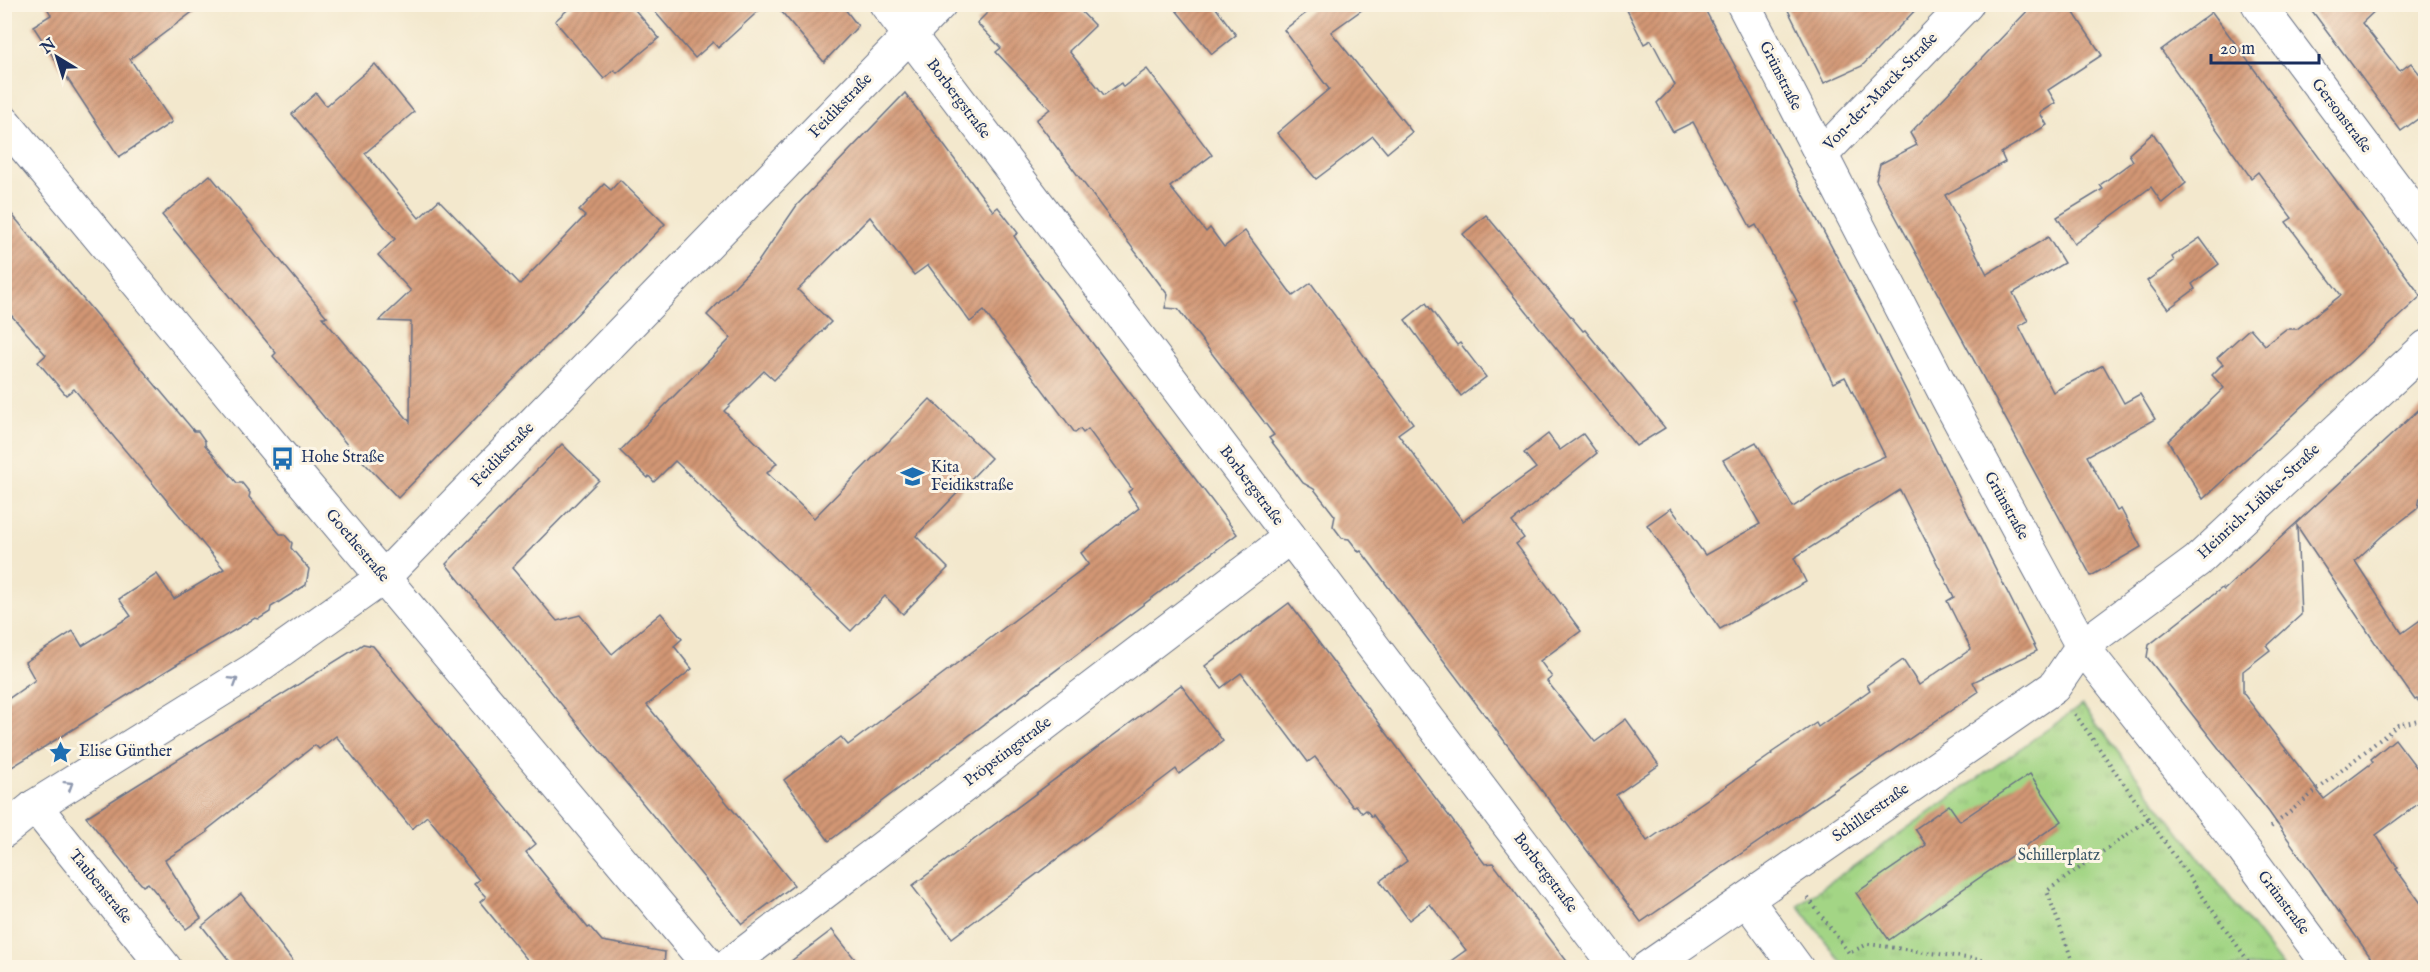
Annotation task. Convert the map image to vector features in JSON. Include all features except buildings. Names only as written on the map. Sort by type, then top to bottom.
[{"type":"street","name":"Borbergstraße","points":[[886,4],[1617,968]]},
{"type":"street","name":"Feidikstraße","points":[[4,831],[35,806],[253,670],[384,577],[940,4]]},
{"type":"street","name":"Grünstraße","points":[[1743,4],[1950,403],[2082,646],[2243,849],[2331,968]]},
{"type":"street","name":"Von-der-Marck-Straße","points":[[1821,155],[1967,4]]},
{"type":"street","name":"Gersonstraße","points":[[2258,4],[2426,228]]},
{"type":"street","name":"Goethestraße","points":[[4,122],[484,700],[711,968]]},
{"type":"street","name":"Heinrich-Lübke-Straße","points":[[2082,646],[2197,561],[2426,347]]},
{"type":"street","name":"Pröpstingstraße","points":[[726,968],[1290,537]]},
{"type":"street","name":"Schillerstraße","points":[[1647,968],[2054,687],[2082,646]]},
{"type":"street","name":"Taubenstraße","points":[[35,806],[165,968]]},
{"type":"street","points":[[1747,900],[1797,968]]},
{"type":"path","points":[[2054,687],[2253,968]]},
{"type":"path","points":[[2243,849],[2398,725],[2426,718]]},
{"type":"path","points":[[2075,968],[2047,891],[2149,819]]},
{"type":"path","points":[[1788,871],[1849,953],[1868,944],[2038,968]]},
{"type":"green space","name":"Schillerplatz","points":[[2082,705],[2283,967],[1845,967],[1798,905]]},
{"type":"place","name":"Hohe Straße","points":[[283,458]]},
{"type":"place","name":"Kita Feidikstraße","points":[[913,477]]},
{"type":"place","name":"Elise Günther","points":[[61,752]]}]
